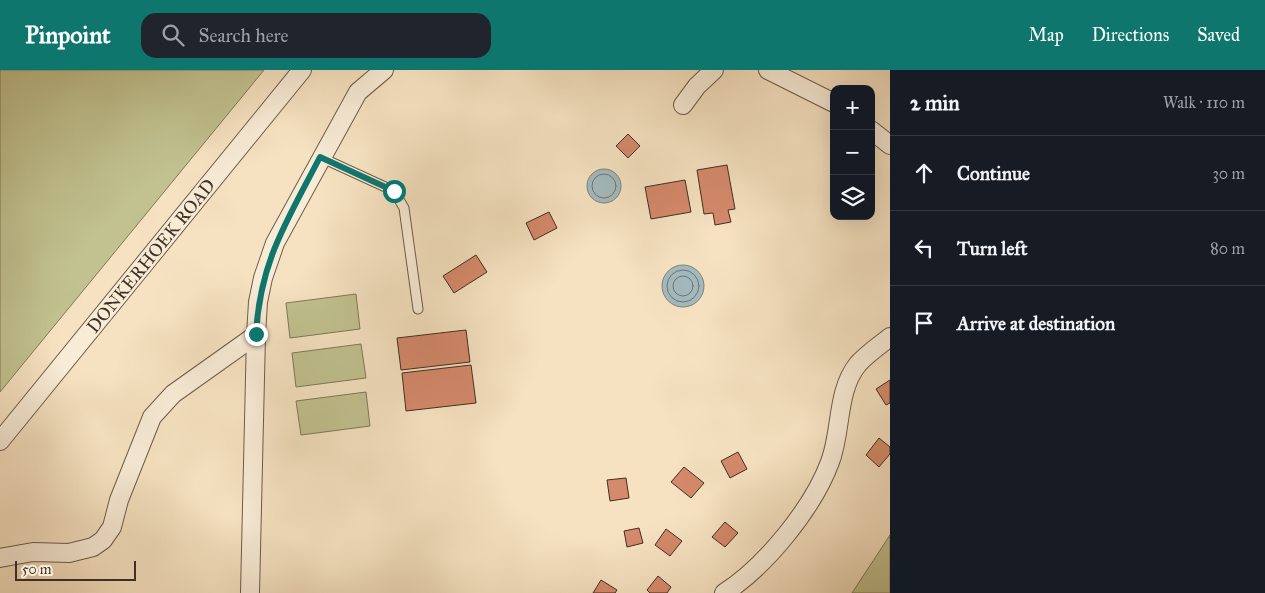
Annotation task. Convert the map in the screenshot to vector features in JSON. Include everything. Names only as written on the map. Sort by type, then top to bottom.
[{"type":"street","name":"DONKERHOEK ROAD","points":[[0,441],[302,70]]},
{"type":"street","points":[[250,593],[256,334],[258,302],[263,278],[275,244],[320,157],[358,92],[384,70]]},
{"type":"street","points":[[683,105],[697,86],[714,70]]},
{"type":"street","points":[[768,70],[830,101]]},
{"type":"street","points":[[875,133],[890,145]]},
{"type":"street","points":[[0,558],[33,552],[68,554],[92,547],[103,540],[112,527],[119,500],[152,417],[173,394],[256,334]]},
{"type":"street","points":[[724,593],[740,583],[772,551],[813,496],[830,462],[840,424],[842,401],[848,381],[857,366],[890,337]]},
{"type":"lane","points":[[320,157],[394,191],[404,208],[418,309]]},
{"type":"green space","points":[[0,70],[264,70],[0,392]]},
{"type":"green space","points":[[356,294],[360,329],[290,338],[286,303]]},
{"type":"green space","points":[[361,344],[366,378],[296,387],[292,353]]},
{"type":"green space","points":[[366,392],[370,426],[301,435],[296,401]]},
{"type":"green space","points":[[890,535],[890,593],[852,593]]},
{"type":"water","points":[[604,169],[611,170],[616,174],[620,179],[620,193],[616,198],[611,202],[604,203],[597,202],[592,198],[588,193],[587,186],[588,179],[592,174],[597,170]]},
{"type":"water","points":[[687,265],[695,268],[701,274],[704,286],[701,298],[695,304],[679,307],[671,304],[665,298],[662,282],[665,274],[671,268]]},
{"type":"building","points":[[628,134],[640,146],[628,158],[616,146]]},
{"type":"building","points":[[727,165],[735,209],[728,210],[731,222],[715,225],[713,213],[704,214],[697,170]]},
{"type":"building","points":[[685,180],[691,212],[651,219],[645,187]]},
{"type":"building","points":[[549,212],[557,228],[534,240],[526,223]]},
{"type":"building","points":[[476,255],[487,272],[454,293],[443,276]]},
{"type":"building","points":[[466,330],[470,362],[401,370],[397,338]]},
{"type":"building","points":[[471,365],[476,403],[406,411],[402,373]]},
{"type":"building","points":[[890,380],[890,403],[886,405],[876,389]]},
{"type":"building","points":[[879,438],[890,447],[890,454],[879,467],[866,455]]},
{"type":"building","points":[[738,452],[747,469],[730,478],[721,461]]},
{"type":"building","points":[[684,467],[704,483],[691,498],[671,482]]},
{"type":"building","points":[[626,478],[629,498],[610,501],[607,480]]},
{"type":"building","points":[[725,522],[738,533],[725,547],[712,537]]},
{"type":"building","points":[[639,528],[643,543],[627,547],[624,531]]},
{"type":"building","points":[[666,529],[682,541],[670,556],[655,545]]},
{"type":"building","points":[[658,576],[671,587],[667,593],[650,593],[647,590]]},
{"type":"building","points":[[601,580],[617,590],[615,593],[593,593]]},
{"type":"route","points":[[256,334],[258,302],[263,278],[275,244],[320,157],[359,177],[394,191]]}]
